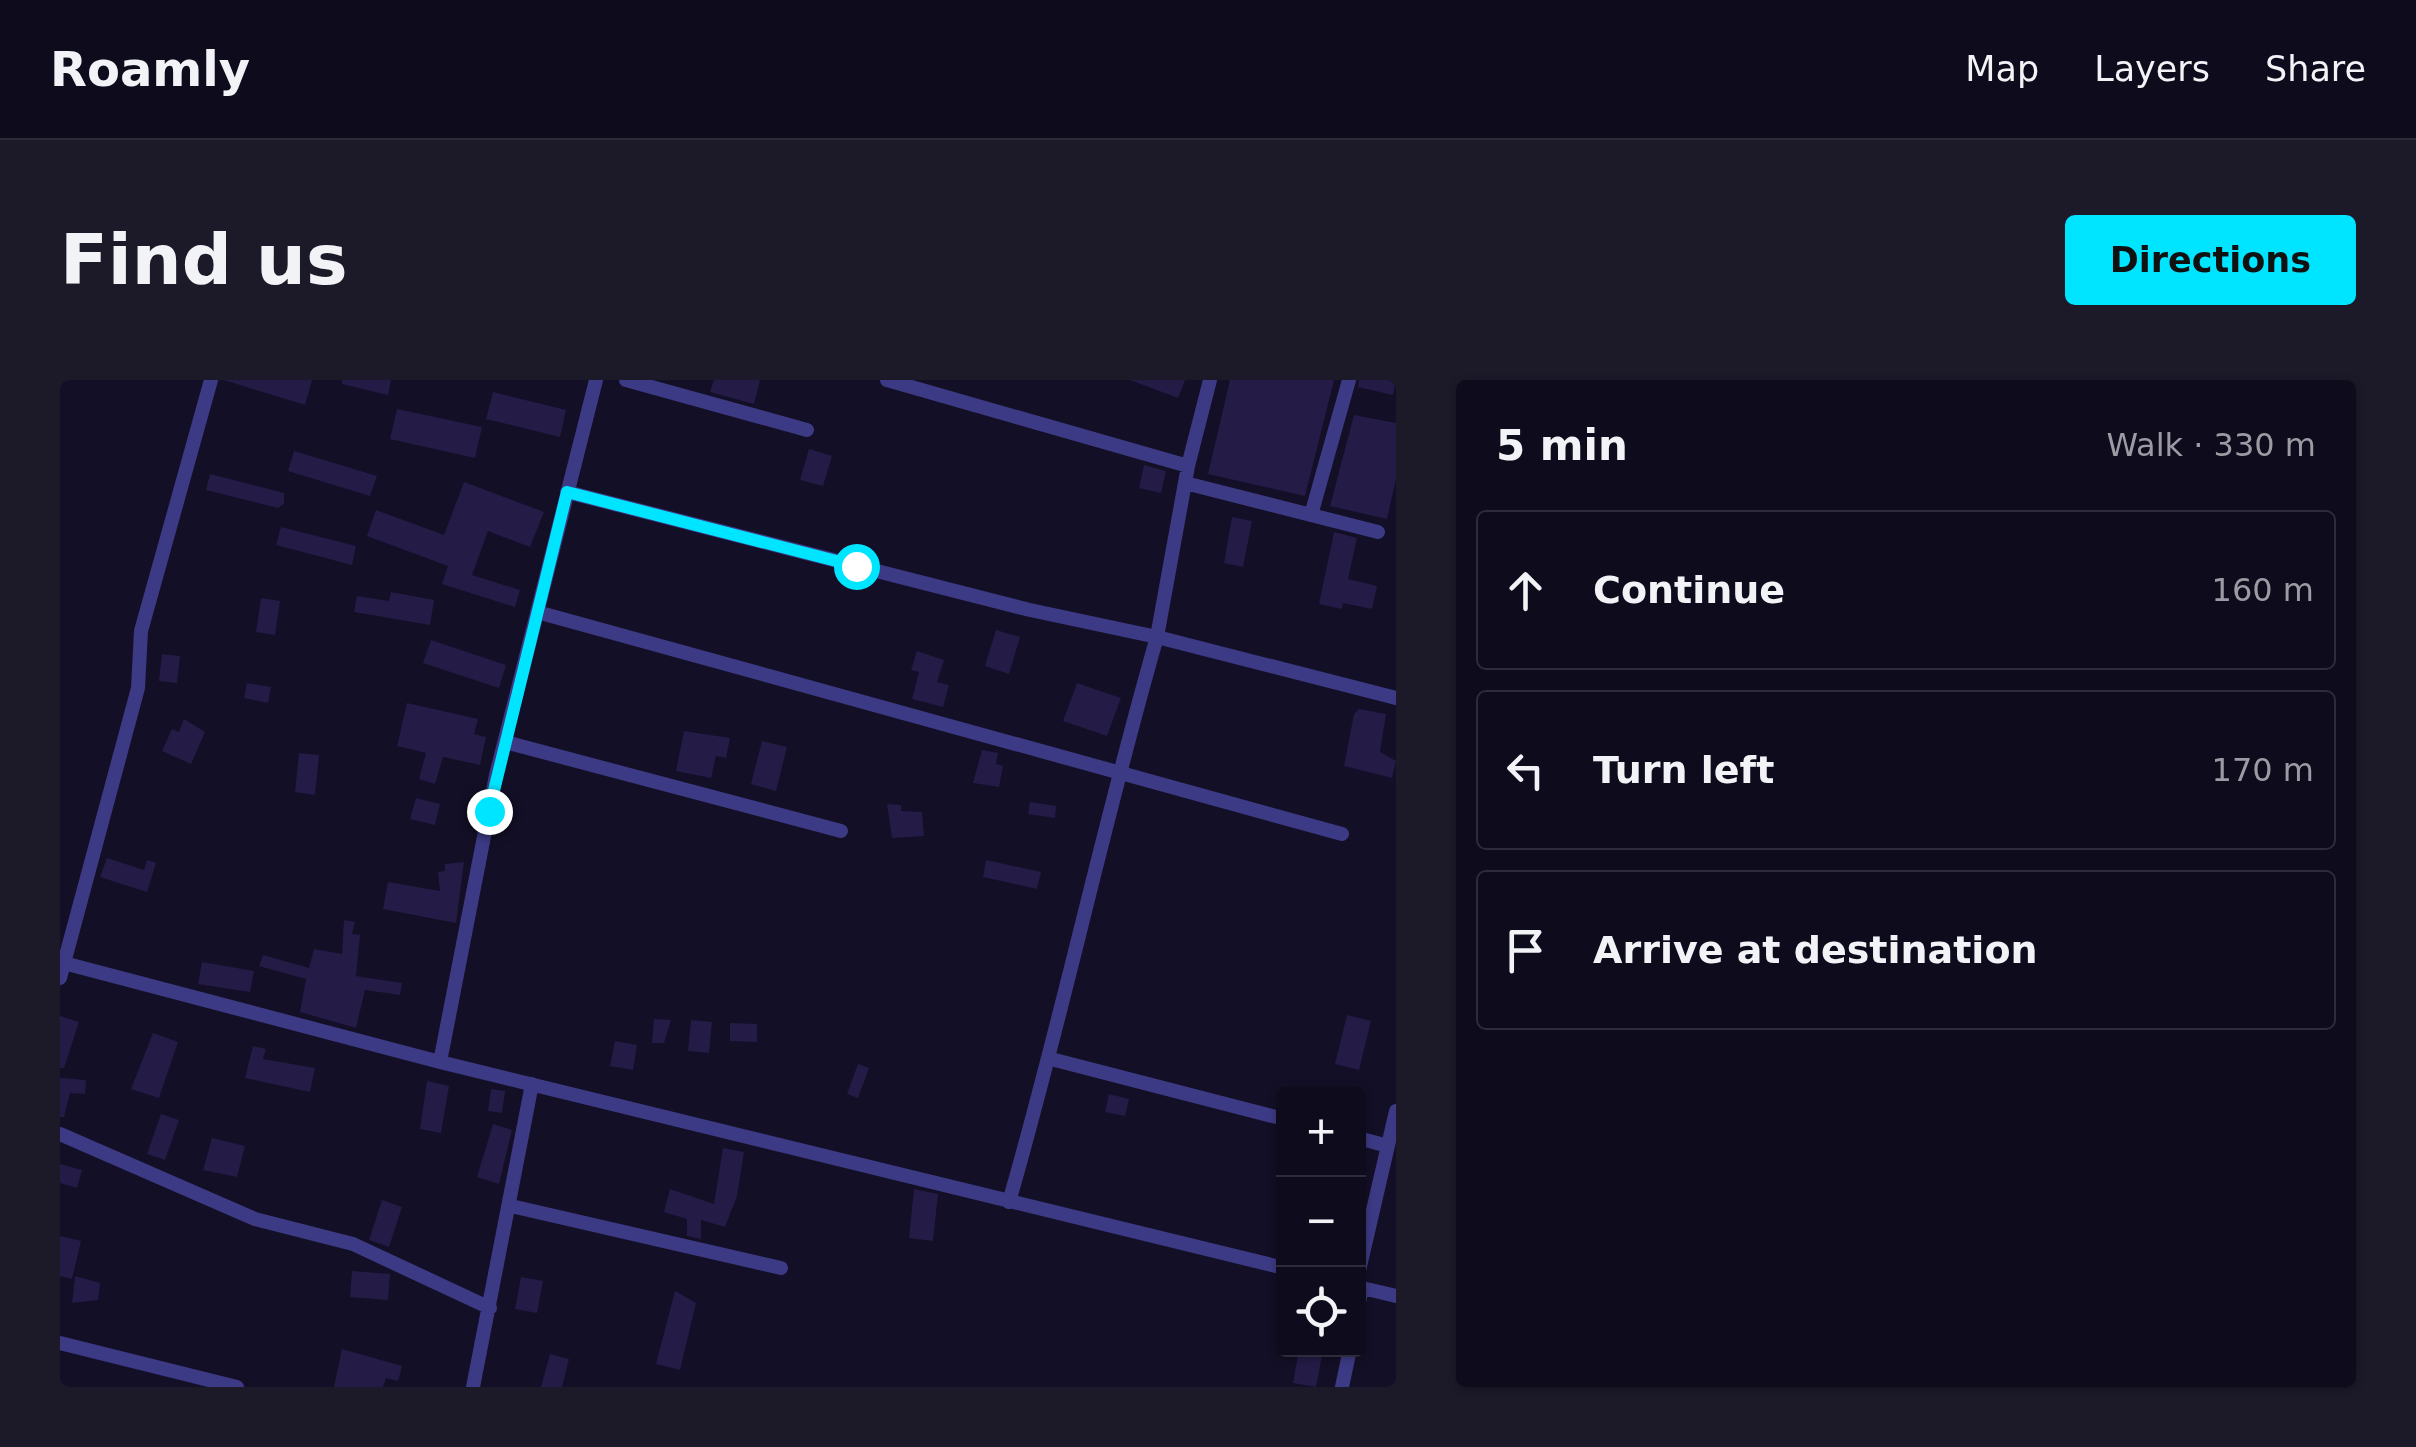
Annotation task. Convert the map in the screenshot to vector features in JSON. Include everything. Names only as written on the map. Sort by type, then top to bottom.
[{"type":"street","points":[[211,380],[141,631],[138,688],[105,798],[62,968],[1280,1267]]},
{"type":"street","points":[[440,1062],[505,742],[596,380]]},
{"type":"street","points":[[626,380],[808,430]]},
{"type":"street","points":[[886,380],[1188,466]]},
{"type":"street","points":[[1009,1202],[1050,1059],[1118,774],[1157,637],[1188,466],[1210,380]]},
{"type":"street","points":[[1311,514],[1349,380]]},
{"type":"street","points":[[1185,483],[1378,532]]},
{"type":"street","points":[[567,492],[1396,698]]},
{"type":"street","points":[[537,612],[1342,834]]},
{"type":"street","points":[[505,742],[841,831]]},
{"type":"street","points":[[1050,1059],[1276,1117]]},
{"type":"street","points":[[473,1387],[532,1084]]},
{"type":"street","points":[[1363,1267],[1396,1110]]},
{"type":"street","points":[[60,1134],[256,1219],[352,1244],[490,1308]]},
{"type":"street","points":[[1366,1140],[1388,1146]]},
{"type":"street","points":[[511,1206],[781,1268]]},
{"type":"street","points":[[1366,1285],[1396,1296]]},
{"type":"street","points":[[60,1344],[237,1387]]},
{"type":"street","points":[[1342,1387],[1348,1357]]},
{"type":"building","points":[[224,380],[312,380],[305,405]]},
{"type":"building","points":[[342,380],[391,380],[388,395],[342,384]]},
{"type":"building","points":[[714,380],[760,380],[754,404],[710,392]]},
{"type":"building","points":[[1130,380],[1185,380],[1178,398]]},
{"type":"building","points":[[1230,380],[1334,380],[1305,496],[1208,474]]},
{"type":"building","points":[[1359,380],[1396,380],[1393,395],[1358,387]]},
{"type":"building","points":[[493,392],[566,410],[560,437],[486,419]]},
{"type":"building","points":[[397,409],[482,427],[475,458],[390,439]]},
{"type":"building","points":[[1354,415],[1396,423],[1396,479],[1387,519],[1330,506]]},
{"type":"building","points":[[809,449],[832,456],[823,486],[800,480]]},
{"type":"building","points":[[294,451],[377,476],[370,496],[288,471]]},
{"type":"building","points":[[1144,465],[1166,471],[1161,493],[1139,488]]},
{"type":"building","points":[[210,474],[284,493],[284,504],[278,508],[206,490]]},
{"type":"building","points":[[464,482],[544,512],[530,547],[488,531],[472,575],[520,590],[515,607],[442,584],[448,566],[367,536],[376,510],[444,535]]},
{"type":"building","points":[[1232,517],[1252,521],[1243,567],[1224,563]]},
{"type":"building","points":[[281,527],[356,546],[352,565],[276,545]]},
{"type":"building","points":[[1334,532],[1357,538],[1348,579],[1377,586],[1372,609],[1343,603],[1342,609],[1319,604]]},
{"type":"building","points":[[391,592],[434,600],[430,625],[354,612],[357,596],[389,601]]},
{"type":"building","points":[[261,598],[280,601],[275,635],[256,632]]},
{"type":"building","points":[[996,630],[1020,637],[1009,674],[985,666]]},
{"type":"building","points":[[431,640],[506,665],[499,688],[423,663]]},
{"type":"building","points":[[917,651],[944,660],[937,682],[949,685],[943,707],[912,699],[919,672],[911,670]]},
{"type":"building","points":[[162,654],[180,656],[177,683],[159,681]]},
{"type":"building","points":[[247,683],[271,687],[268,703],[244,698]]},
{"type":"building","points":[[1077,683],[1121,698],[1107,736],[1063,721]]},
{"type":"building","points":[[407,703],[478,719],[474,734],[486,737],[480,765],[443,757],[435,784],[419,779],[426,753],[397,746]]},
{"type":"building","points":[[1359,709],[1386,714],[1380,752],[1396,761],[1392,778],[1344,766],[1354,714]]},
{"type":"building","points":[[184,719],[205,732],[191,764],[162,751],[172,729],[179,732]]},
{"type":"building","points":[[684,731],[730,738],[726,758],[716,756],[711,778],[676,771]]},
{"type":"building","points":[[762,741],[787,747],[776,791],[751,784]]},
{"type":"building","points":[[982,750],[998,753],[996,764],[1003,766],[999,787],[973,783]]},
{"type":"building","points":[[299,753],[319,755],[315,795],[295,792]]},
{"type":"building","points":[[416,798],[440,804],[435,825],[410,819]]},
{"type":"building","points":[[1030,802],[1056,806],[1055,818],[1028,814]]},
{"type":"building","points":[[887,804],[901,805],[901,811],[922,812],[924,836],[892,838]]},
{"type":"building","points":[[107,858],[144,870],[147,860],[156,863],[147,892],[100,877]]},
{"type":"building","points":[[986,860],[1041,872],[1037,889],[983,877]]},
{"type":"building","points":[[464,862],[456,923],[383,909],[388,882],[440,891],[438,872],[445,871],[445,864]]},
{"type":"building","points":[[344,920],[355,922],[352,934],[360,935],[356,976],[402,983],[400,995],[365,990],[356,1028],[300,1012],[306,979],[259,966],[263,955],[309,968],[314,949],[342,954]]},
{"type":"building","points":[[202,962],[254,971],[250,992],[198,984]]},
{"type":"building","points":[[1347,1015],[1371,1021],[1359,1070],[1335,1064]]},
{"type":"building","points":[[60,1016],[79,1022],[64,1068],[60,1068]]},
{"type":"building","points":[[654,1019],[671,1020],[664,1043],[652,1043]]},
{"type":"building","points":[[691,1020],[712,1022],[709,1053],[688,1051]]},
{"type":"building","points":[[730,1023],[757,1024],[757,1042],[730,1041]]},
{"type":"building","points":[[153,1033],[178,1042],[159,1098],[131,1089]]},
{"type":"building","points":[[615,1041],[637,1045],[633,1070],[610,1066]]},
{"type":"building","points":[[253,1046],[266,1049],[263,1059],[315,1068],[310,1092],[245,1078]]},
{"type":"building","points":[[858,1064],[869,1068],[858,1098],[847,1094]]},
{"type":"building","points":[[60,1078],[86,1080],[85,1094],[70,1093],[64,1117],[60,1117]]},
{"type":"building","points":[[427,1081],[449,1086],[441,1133],[420,1129]]},
{"type":"building","points":[[491,1089],[505,1091],[502,1113],[488,1111]]},
{"type":"building","points":[[1109,1094],[1129,1099],[1125,1116],[1105,1112]]},
{"type":"building","points":[[161,1114],[179,1120],[165,1160],[147,1154]]},
{"type":"building","points":[[493,1124],[512,1130],[499,1184],[477,1177]]},
{"type":"building","points":[[212,1138],[245,1146],[237,1177],[203,1170]]},
{"type":"building","points":[[723,1148],[744,1152],[737,1196],[725,1227],[701,1220],[701,1239],[687,1236],[687,1219],[664,1212],[670,1189],[714,1204]]},
{"type":"building","points":[[60,1164],[82,1170],[77,1188],[60,1183]]},
{"type":"building","points":[[914,1189],[938,1194],[933,1241],[909,1238]]},
{"type":"building","points":[[382,1200],[402,1207],[389,1247],[369,1240]]},
{"type":"building","points":[[60,1236],[81,1241],[72,1279],[60,1276]]},
{"type":"building","points":[[352,1271],[390,1274],[388,1300],[350,1297]]},
{"type":"building","points":[[75,1276],[100,1283],[98,1300],[72,1303]]},
{"type":"building","points":[[521,1277],[543,1281],[537,1313],[515,1309]]},
{"type":"building","points":[[675,1291],[696,1303],[680,1370],[656,1364]]},
{"type":"building","points":[[342,1349],[402,1366],[398,1381],[386,1378],[383,1387],[334,1387]]},
{"type":"building","points":[[550,1354],[569,1359],[562,1387],[541,1387]]},
{"type":"building","points":[[1298,1357],[1322,1357],[1316,1387],[1293,1383]]},
{"type":"route","points":[[489,811],[567,492],[856,566]]}]
